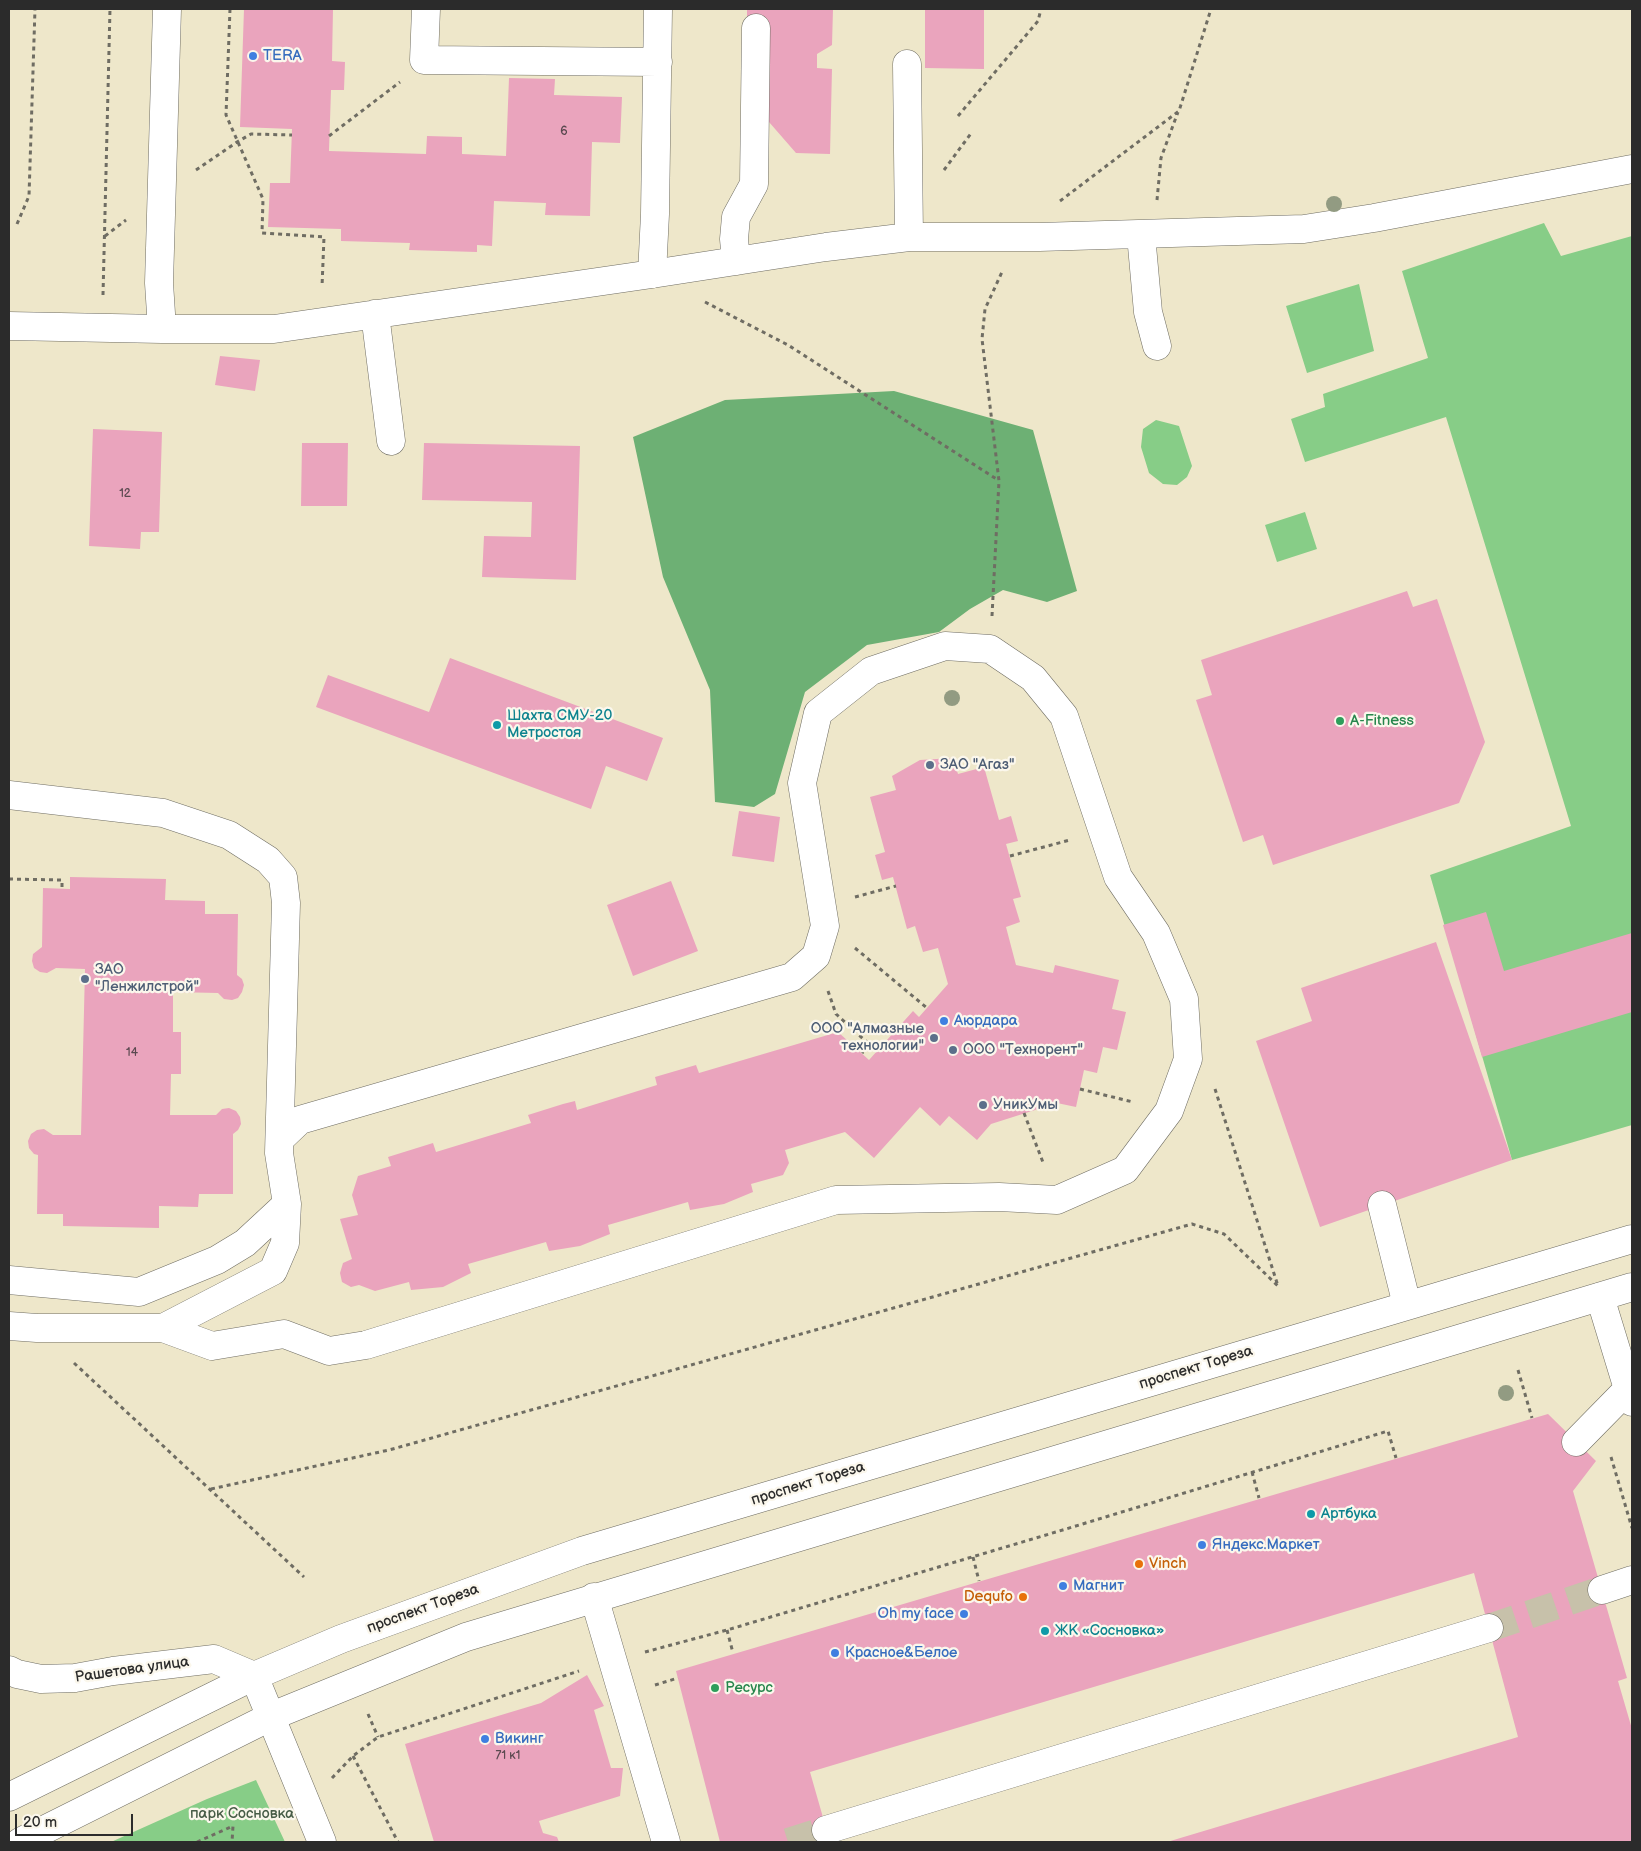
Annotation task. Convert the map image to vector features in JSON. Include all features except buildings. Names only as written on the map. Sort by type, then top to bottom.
[{"type":"main road","points":[[162,329],[159,283],[167,9]]},
{"type":"main road","points":[[426,9],[424,60],[658,62]]},
{"type":"main road","points":[[652,274],[656,214],[658,9]]},
{"type":"main road","points":[[736,261],[734,238],[736,217],[754,184],[756,28]]},
{"type":"main road","points":[[907,64],[909,237]]},
{"type":"main road","points":[[9,326],[274,329],[652,274],[826,246],[909,237],[1141,235],[1304,229],[1374,218],[1632,169]]},
{"type":"main road","points":[[1141,235],[1148,312],[1157,346]]},
{"type":"main road","points":[[375,314],[391,441]]},
{"type":"main road","points":[[9,1326],[37,1328],[163,1328],[212,1346],[284,1334],[330,1352],[366,1345],[836,1200],[999,1196],[1057,1200],[1125,1170],[1169,1111],[1188,1059],[1184,1000],[1156,933],[1118,877],[1064,716],[1033,678],[990,649],[945,646],[871,671],[818,713],[802,783],[825,926],[816,956],[792,977],[300,1120],[280,1139]]},
{"type":"main road","points":[[9,796],[163,813],[229,834],[268,860],[283,877],[286,903],[280,1139],[278,1153],[287,1204],[285,1243],[273,1271],[163,1328]]},
{"type":"main road","points":[[9,1280],[139,1292],[217,1260],[245,1243],[287,1204]]},
{"type":"main road","points":[[1382,1205],[1407,1305]]},
{"type":"main road","name":"проспект Тореза","points":[[9,1797],[254,1676],[341,1639],[582,1551],[1632,1239]]},
{"type":"main road","points":[[20,1842],[272,1716],[466,1636],[1632,1287]]},
{"type":"main road","points":[[1576,1442],[1630,1396],[1600,1296]]},
{"type":"main road","points":[[1602,1590],[1632,1580]]},
{"type":"main road","points":[[594,1597],[666,1842]]},
{"type":"main road","points":[[826,1830],[1489,1628]]},
{"type":"main road","name":"Рашетова улица","points":[[9,1670],[17,1674],[42,1679],[75,1678],[113,1671],[214,1659],[254,1676]]},
{"type":"main road","points":[[254,1676],[322,1842]]},
{"type":"path","points":[[17,224],[29,196],[34,9]]},
{"type":"path","points":[[102,328],[110,9]]},
{"type":"path","points":[[230,9],[226,115],[263,199],[262,233],[324,237],[319,323]]},
{"type":"path","points":[[958,116],[1038,21],[1041,9]]},
{"type":"path","points":[[1141,235],[1155,213],[1161,158],[1179,111],[1211,9]]},
{"type":"path","points":[[329,136],[403,79],[424,60]]},
{"type":"path","points":[[990,649],[999,481],[982,339],[985,309],[996,282],[1022,237],[1039,216],[1179,111]]},
{"type":"path","points":[[703,301],[788,345],[999,481]]},
{"type":"path","points":[[1010,856],[1074,840]]},
{"type":"path","points":[[9,879],[62,880],[62,889]]},
{"type":"path","points":[[854,898],[896,886]]},
{"type":"path","points":[[855,948],[928,1008]]},
{"type":"path","points":[[828,991],[836,1014],[870,1046],[862,1053]]},
{"type":"path","points":[[211,1489],[388,1450],[1192,1224],[1224,1234],[1278,1286],[1208,1068],[1188,1059]]},
{"type":"path","points":[[1080,1089],[1169,1111]]},
{"type":"path","points":[[1024,1113],[1057,1200]]},
{"type":"path","points":[[37,1328],[304,1577]]},
{"type":"path","points":[[1518,1370],[1532,1418]]},
{"type":"path","points":[[332,1778],[353,1756],[378,1737],[593,1666],[727,1630],[1388,1431],[1396,1458]]},
{"type":"path","points":[[1252,1472],[1260,1498]]},
{"type":"path","points":[[973,1556],[979,1581]]},
{"type":"path","points":[[727,1630],[734,1653]]},
{"type":"path","points":[[650,1686],[678,1678]]},
{"type":"path","points":[[366,1709],[378,1737]]},
{"type":"path","points":[[353,1756],[398,1842]]},
{"type":"path","points":[[197,1842],[233,1826],[232,1842]]},
{"type":"green space","points":[[1544,223],[1561,256],[1632,236],[1632,1125],[1512,1160],[1430,875],[1571,826],[1446,417],[1305,462],[1291,419],[1325,407],[1323,394],[1428,358],[1402,271]]},
{"type":"green space","points":[[1359,284],[1374,351],[1307,373],[1286,306]]},
{"type":"green space","points":[[894,391],[1033,430],[1077,591],[1047,602],[1003,590],[970,609],[939,632],[867,645],[805,692],[775,794],[754,807],[715,802],[710,690],[663,577],[633,437],[725,400]]},
{"type":"green space","points":[[1156,420],[1179,426],[1192,466],[1187,477],[1177,485],[1163,484],[1149,473],[1141,447],[1143,429]]},
{"type":"green space","points":[[1305,512],[1317,549],[1277,562],[1265,525]]},
{"type":"green space","name":"парк Сосновка","points":[[256,1780],[285,1842],[111,1842],[207,1799]]},
{"type":"tunnel","points":[[1489,1628],[1602,1590]]},
{"type":"tunnel","points":[[788,1842],[826,1830]]},
{"type":"place","name":"TERA","points":[[253,56]]},
{"type":"place","name":"A-Fitness","points":[[1340,721]]},
{"type":"place","name":"Шахта СМУ-20 Метростоя","points":[[497,725]]},
{"type":"place","name":"ЗАО \"Агаз\"","points":[[930,765]]},
{"type":"place","name":"ЗАО \"Ленжилстрой\"","points":[[85,979]]},
{"type":"place","name":"Аюрдара","points":[[944,1021]]},
{"type":"place","name":"ООО \"Алмазные технологии\"","points":[[934,1038]]},
{"type":"place","name":"ООО \"Технорент\"","points":[[953,1050]]},
{"type":"place","name":"УникУмы","points":[[983,1105]]},
{"type":"place","name":"Артбука","points":[[1311,1514]]},
{"type":"place","name":"Яндекс.Маркет","points":[[1202,1545]]},
{"type":"place","name":"Vinch","points":[[1139,1564]]},
{"type":"place","name":"Магнит","points":[[1063,1586]]},
{"type":"place","name":"Dequfo","points":[[1023,1597]]},
{"type":"place","name":"Oh my face","points":[[964,1614]]},
{"type":"place","name":"ЖК «Сосновка»","points":[[1045,1631]]},
{"type":"place","name":"Красное&Белое","points":[[835,1653]]},
{"type":"place","name":"Ресурс","points":[[715,1688]]},
{"type":"place","name":"Викинг","points":[[485,1739]]}]
